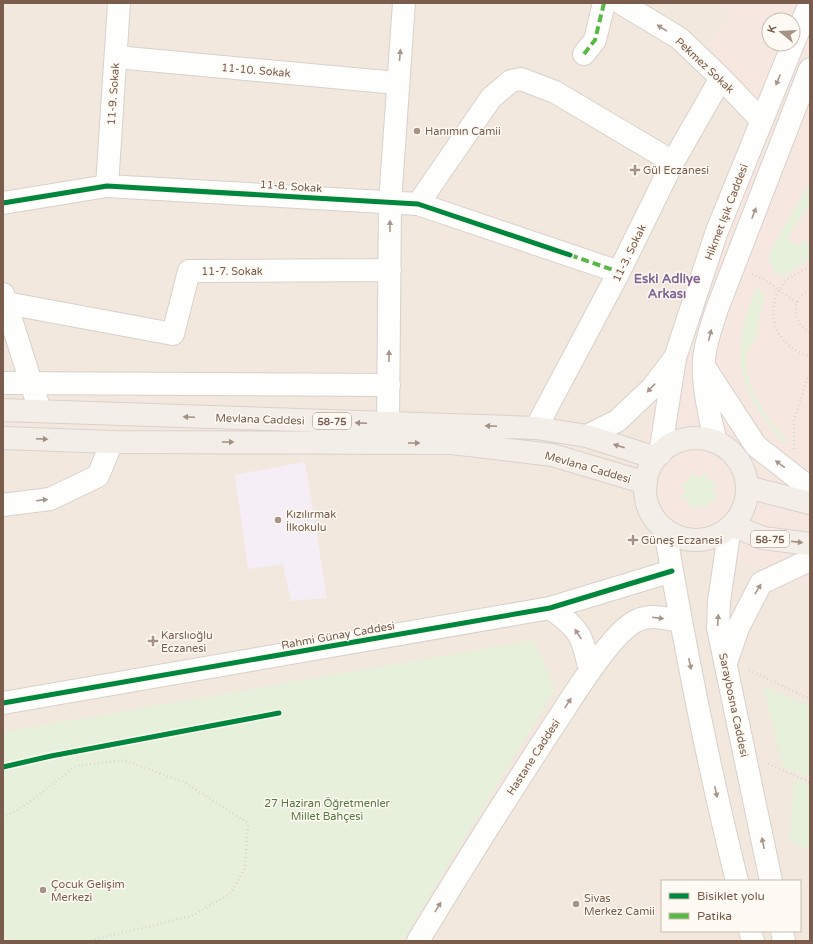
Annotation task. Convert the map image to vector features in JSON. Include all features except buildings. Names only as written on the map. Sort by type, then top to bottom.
[{"type":"main road","name":"Mevlana Caddesi","points":[[3,410],[536,428],[587,436],[658,456]]},
{"type":"main road","name":"Mevlana Caddesi","points":[[3,438],[112,442],[452,443],[552,455],[646,483]]},
{"type":"main road","points":[[697,438],[716,442],[729,451],[738,460],[744,473],[747,487],[743,510],[731,526],[717,536],[699,540],[681,538],[665,530],[657,522],[650,511],[646,500],[646,483],[649,470],[658,456],[671,446],[684,440],[697,438]]},
{"type":"main road","points":[[747,487],[810,503]]},
{"type":"main road","name":"58-75","points":[[731,526],[762,538],[810,544]]},
{"type":"street","name":"11-9. Sokak","points":[[107,186],[119,3]]},
{"type":"street","points":[[388,423],[390,202],[397,83],[404,3]]},
{"type":"street","points":[[584,54],[595,40],[604,3]]},
{"type":"street","name":"Pekmez Sokak","points":[[621,3],[679,38],[721,78],[762,122]]},
{"type":"street","name":"Hikmet Işık Caddesi","points":[[801,20],[806,5]]},
{"type":"street","name":"Hikmet Işık Caddesi","points":[[658,456],[675,358],[717,231],[790,52]]},
{"type":"street","name":"11-10. Sokak","points":[[116,57],[397,83]]},
{"type":"street","points":[[716,442],[708,410],[704,367],[708,342],[717,309],[810,69]]},
{"type":"street","name":"11-3. Sokak","points":[[536,428],[619,272],[673,162],[721,78]]},
{"type":"street","points":[[418,204],[491,98],[511,81],[521,79],[555,92],[673,162]]},
{"type":"street","name":"11-8. Sokak","points":[[3,203],[107,186],[418,204],[619,272]]},
{"type":"street","name":"11-7. Sokak","points":[[5,298],[173,334],[189,271],[390,270]]},
{"type":"street","points":[[5,298],[30,383],[40,411]]},
{"type":"street","points":[[3,332],[20,348]]},
{"type":"street","points":[[587,436],[617,421],[652,388],[675,358]]},
{"type":"street","points":[[704,367],[756,446],[810,488]]},
{"type":"street","points":[[3,383],[389,385]]},
{"type":"street","points":[[3,505],[50,499],[98,476],[112,442]]},
{"type":"street","name":"Saraybosna Caddesi","points":[[731,526],[720,602],[718,628],[771,880]]},
{"type":"street","points":[[665,530],[680,621],[737,880]]},
{"type":"street","points":[[726,663],[738,628],[761,583],[810,560]]},
{"type":"street","name":"Rahmi Günay Caddesi","points":[[3,703],[550,608],[672,571]]},
{"type":"street","points":[[550,608],[565,618],[580,634],[590,671]]},
{"type":"street","name":"Hastane Caddesi","points":[[418,941],[468,857],[590,671],[618,636],[635,622],[651,616],[680,621]]},
{"type":"path","points":[[810,268],[800,270],[787,279],[778,290],[773,304],[773,319],[778,333],[787,345],[800,353],[810,356]]},
{"type":"path","points":[[762,278],[797,303]]},
{"type":"path","points":[[810,291],[801,297],[797,303],[796,318],[799,325],[810,333]]},
{"type":"path","points":[[794,420],[810,370]]},
{"type":"path","points":[[726,663],[748,669],[810,699]]},
{"type":"path","points":[[744,753],[810,782]]},
{"type":"path","points":[[3,818],[24,806],[76,766],[124,760],[184,782],[248,823],[244,868],[231,893],[194,914],[90,941]]},
{"type":"shaded area","points":[[3,3],[810,3],[810,941],[3,941]]},
{"type":"shaded area","points":[[720,3],[810,3],[810,584],[654,535],[634,492],[666,348],[749,118],[692,61],[730,17]]},
{"type":"shaded area","name":"Kızılırmak İlkokulu","points":[[305,462],[327,598],[291,601],[283,564],[248,569],[235,475]]},
{"type":"green space","points":[[810,182],[810,205],[794,226],[788,239],[793,244],[798,245],[805,241],[809,245],[809,260],[785,276],[777,274],[769,261],[771,249]]},
{"type":"green space","points":[[756,288],[764,293],[764,301],[759,319],[757,335],[746,353],[749,380],[758,402],[787,441],[786,443],[782,442],[755,404],[747,387],[742,370],[741,352],[743,333]]},
{"type":"green space","points":[[706,473],[708,480],[716,483],[714,491],[718,499],[709,503],[707,509],[699,506],[691,510],[689,502],[681,498],[686,492],[682,484],[689,481],[692,474],[698,478]]},
{"type":"green space","name":"27 Haziran Öğretmenler Millet Bahçesi","points":[[534,640],[555,689],[402,941],[3,941],[3,732]]},
{"type":"green space","points":[[763,686],[810,706],[810,778],[783,767]]},
{"type":"green space","points":[[794,778],[810,786],[810,850],[789,841]]},
{"type":"marked path","points":[[584,54],[595,40],[604,3]]},
{"type":"marked path","points":[[570,255],[619,272]]},
{"type":"cycle path","points":[[3,203],[107,186],[418,204],[570,255]]},
{"type":"cycle path","points":[[3,703],[550,608],[672,571]]},
{"type":"cycle path","points":[[3,767],[51,756],[279,713]]},
{"type":"place","name":"Hanımın Camii","points":[[417,131]]},
{"type":"place","name":"Gül Eczanesi","points":[[635,170]]},
{"type":"place","name":"Kızılırmak İlkokulu","points":[[278,520]]},
{"type":"place","name":"Güneş Eczanesi","points":[[633,540]]},
{"type":"place","name":"Karslıoğlu Eczanesi","points":[[153,641]]},
{"type":"place","name":"Çocuk Gelişim Merkezi","points":[[43,890]]},
{"type":"place","name":"Sivas Merkez Camii","points":[[576,904]]},
{"type":"district","name":"Eski Adliye Arkası","points":[[667,286]]}]
